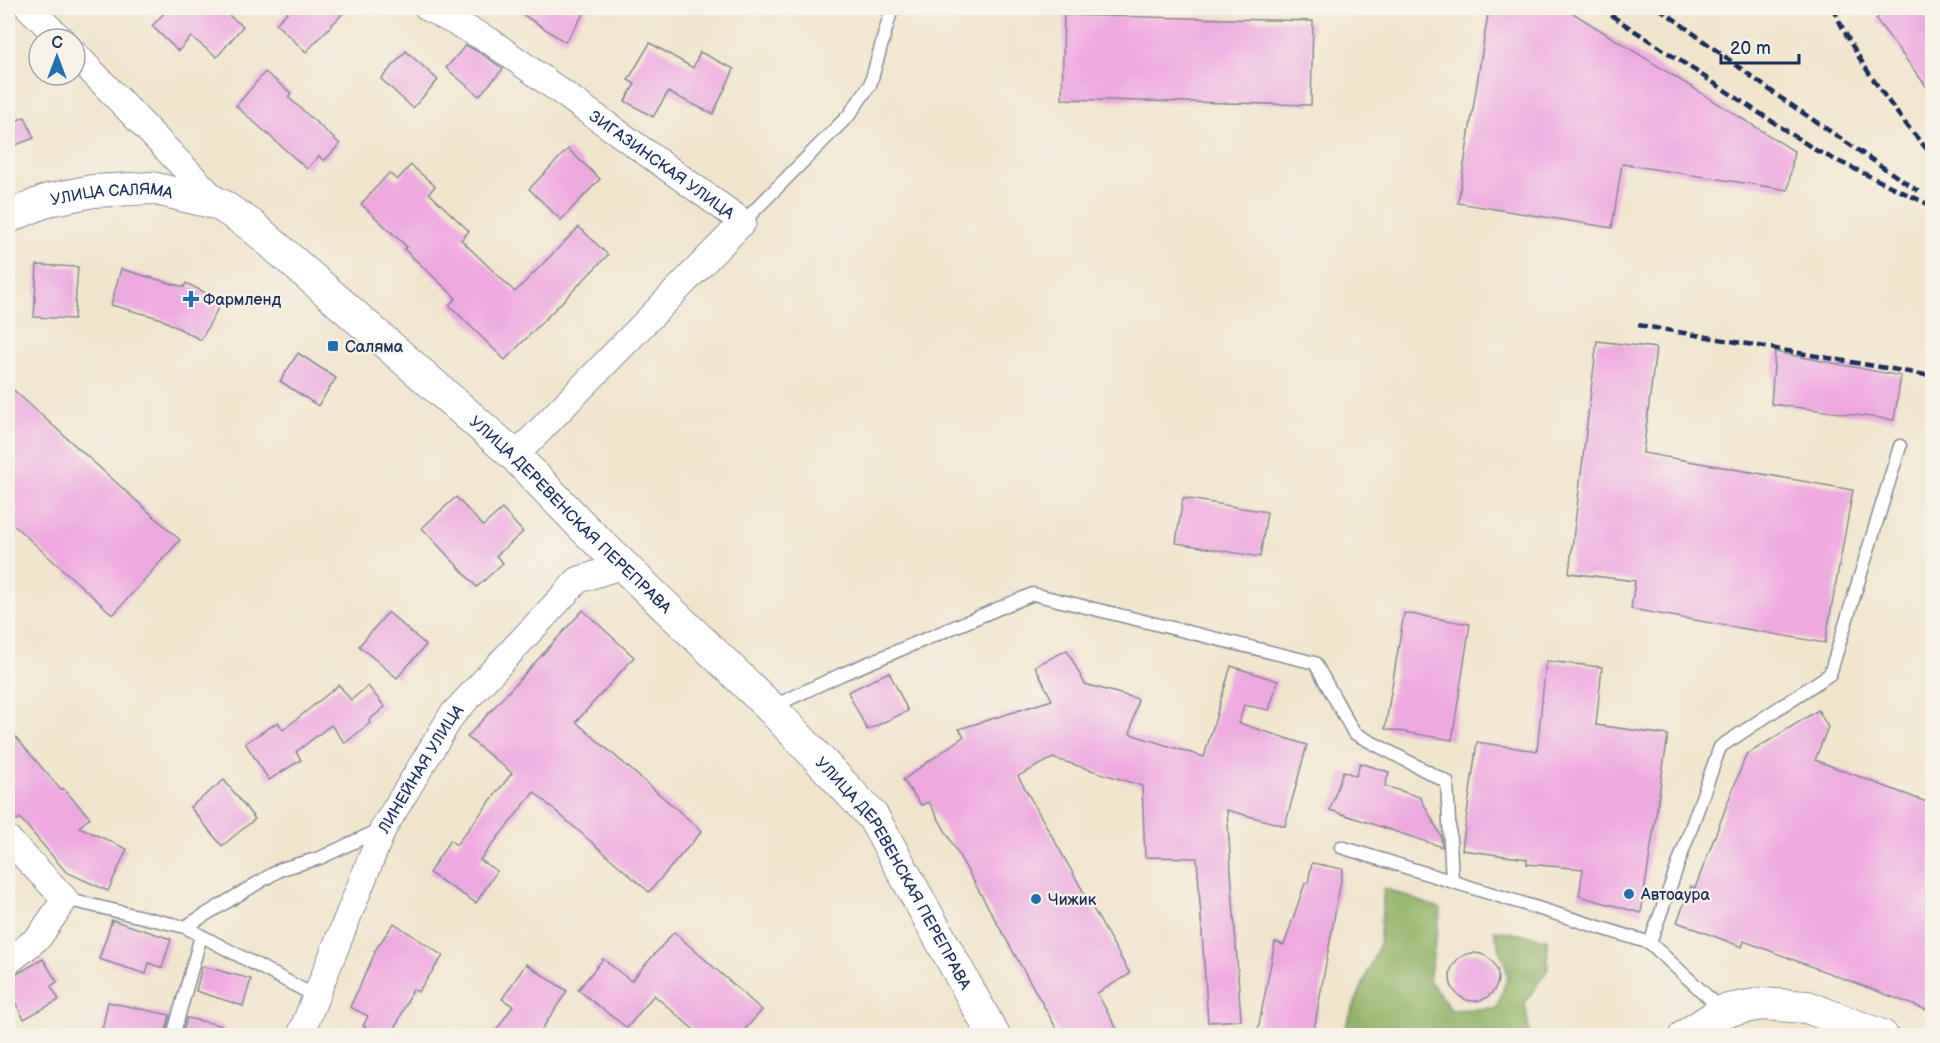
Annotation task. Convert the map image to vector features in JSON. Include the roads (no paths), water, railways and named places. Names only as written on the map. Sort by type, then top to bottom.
[{"type":"street","points":[[29,8],[49,27]]},
{"type":"street","name":"ЗИГАЗИНСКАЯ УЛИЦА","points":[[428,8],[490,40],[743,222],[515,456]]},
{"type":"street","name":"УЛИЦА ДЕРЕВЕНСКАЯ ПЕРЕПРАВА","points":[[87,66],[219,204],[251,225],[515,456],[584,528],[771,708],[873,817],[994,1035]]},
{"type":"street","name":"УЛИЦА САЛЯМА","points":[[8,217],[48,200],[93,191],[152,188],[219,204]]},
{"type":"street","name":"ЛИНЕЙНАЯ УЛИЦА","points":[[300,1035],[382,829],[452,715],[578,580],[624,565]]},
{"type":"street","points":[[8,839],[65,899],[39,938],[8,962]]},
{"type":"street","points":[[1685,1035],[1723,1011],[1761,1004],[1807,1007],[1882,1035]]},
{"type":"lane","points":[[743,222],[849,115],[870,85],[892,8]]},
{"type":"lane","points":[[1650,943],[1720,747],[1830,674],[1900,446]]},
{"type":"lane","points":[[771,708],[840,675],[1033,594],[1315,663],[1354,733],[1447,782],[1452,881]]},
{"type":"lane","points":[[185,927],[281,869],[320,858],[382,829]]},
{"type":"lane","points":[[1341,847],[1650,943],[1723,1011]]},
{"type":"lane","points":[[65,899],[185,927],[315,996]]},
{"type":"lane","points":[[173,1035],[201,936]]},
{"type":"railway","points":[[1600,8],[1817,151],[1932,206]]},
{"type":"railway","points":[[1659,8],[1778,96],[1918,191]]},
{"type":"railway","points":[[1833,8],[1853,47],[1877,85],[1932,155]]},
{"type":"railway","points":[[1638,325],[1932,376]]},
{"type":"place","name":"Фармленд","points":[[191,299]]},
{"type":"place","name":"Саляма","points":[[333,346]]},
{"type":"place","name":"Автоаура","points":[[1629,894]]},
{"type":"place","name":"Чижик","points":[[1036,899]]}]
